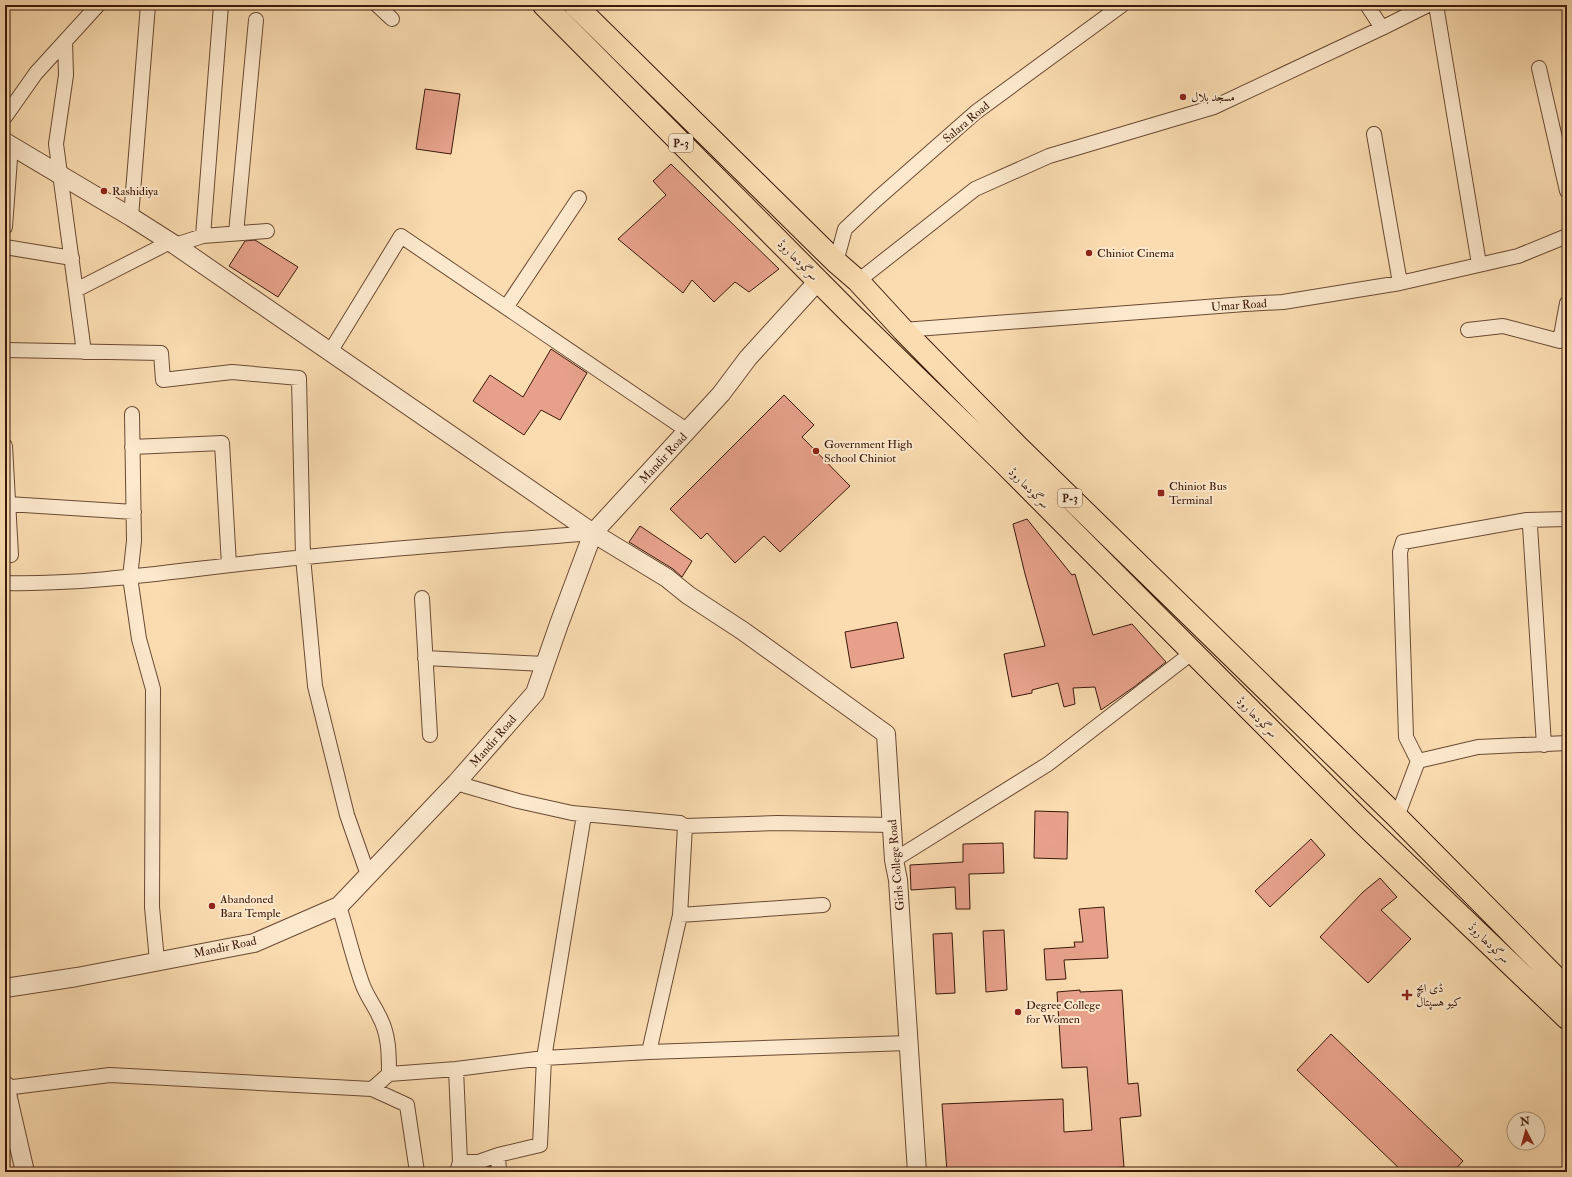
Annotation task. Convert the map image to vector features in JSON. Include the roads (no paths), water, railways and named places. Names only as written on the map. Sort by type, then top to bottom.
[{"type":"highway","name":"سرگودھا روڈ","points":[[544,5],[818,281],[1001,460],[1361,821],[1567,1018]]},
{"type":"highway","name":"سرگودھا روڈ","points":[[575,5],[858,282],[1017,446],[1380,801],[1567,988]]},
{"type":"highway","points":[[608,68],[622,52]]},
{"type":"highway","points":[[1001,460],[1017,446]]},
{"type":"highway","points":[[1118,578],[1135,562]]},
{"type":"highway","points":[[1361,821],[1380,801]]},
{"type":"street","points":[[5,117],[36,73],[98,5]]},
{"type":"street","points":[[131,217],[148,5]]},
{"type":"street","points":[[203,236],[221,5]]},
{"type":"street","points":[[377,5],[392,20]]},
{"type":"street","name":"Salara Road","points":[[836,262],[845,229],[877,199],[976,112],[1122,5]]},
{"type":"street","points":[[1367,5],[1382,28]]},
{"type":"street","points":[[858,282],[975,189],[1049,156],[1214,107],[1428,5]]},
{"type":"street","points":[[1436,5],[1479,264]]},
{"type":"street","points":[[236,233],[256,20]]},
{"type":"street","points":[[65,41],[66,75],[56,144],[84,352]]},
{"type":"street","points":[[1539,68],[1567,191]]},
{"type":"street","points":[[1374,134],[1400,283]]},
{"type":"street","points":[[5,228],[8,143],[131,217],[172,244],[593,533]]},
{"type":"street","points":[[506,306],[579,198]]},
{"type":"street","points":[[76,290],[172,244],[203,236],[266,231]]},
{"type":"street","points":[[330,352],[401,236],[688,430]]},
{"type":"street","name":"Umar Road","points":[[903,330],[1238,304],[1283,302],[1400,283],[1518,256],[1567,236]]},
{"type":"street","points":[[5,247],[72,258]]},
{"type":"street","name":"Mandir Road","points":[[5,988],[77,977],[254,943],[339,906],[456,783],[535,693],[593,533],[721,394],[748,358],[818,281]]},
{"type":"street","points":[[1468,330],[1503,326],[1564,342],[1567,303]]},
{"type":"street","points":[[5,350],[161,353],[163,380],[232,372],[299,378],[303,557],[315,686],[347,815],[368,875]]},
{"type":"street","points":[[132,414],[134,541],[130,577],[139,639],[153,689],[152,907],[157,961]]},
{"type":"street","points":[[132,447],[222,443],[229,565]]},
{"type":"street","points":[[5,446],[11,555]]},
{"type":"street","points":[[8,504],[134,512]]},
{"type":"street","points":[[1396,817],[1418,761],[1406,737],[1400,552],[1403,542],[1527,520],[1567,519]]},
{"type":"street","points":[[1530,526],[1544,744]]},
{"type":"street","points":[[5,583],[31,584],[130,577],[303,557],[593,533]]},
{"type":"street","name":"Girls College Road","points":[[593,533],[667,578],[688,595],[743,631],[886,734],[894,860],[898,880],[918,1172]]},
{"type":"street","points":[[422,598],[430,735]]},
{"type":"street","points":[[894,860],[1048,764],[1193,652]]},
{"type":"street","points":[[425,658],[545,664]]},
{"type":"street","points":[[1418,761],[1478,747],[1567,743]]},
{"type":"street","points":[[456,783],[518,801],[584,815],[680,823],[685,826],[777,823],[892,825]]},
{"type":"street","points":[[456,1069],[458,1167],[478,1167],[498,1155],[540,1145],[544,1058],[584,815]]},
{"type":"street","points":[[649,1052],[680,915],[685,826]]},
{"type":"street","points":[[680,915],[823,905]]},
{"type":"street","points":[[339,906],[362,984],[369,999],[380,1016],[385,1030],[389,1074]]},
{"type":"street","points":[[372,1089],[389,1074],[456,1069],[544,1058],[649,1052],[908,1043]]},
{"type":"street","points":[[25,1172],[5,1087],[110,1075],[372,1089],[407,1105],[417,1172]]},
{"type":"street","points":[[498,1155],[498,1172]]},
{"type":"place","name":"مسجد بلال","points":[[1183,97]]},
{"type":"place","name":"Rashidiya","points":[[104,191]]},
{"type":"place","name":"Chiniot Cinema","points":[[1089,253]]},
{"type":"place","name":"Government High School Chiniot","points":[[816,451]]},
{"type":"place","name":"Chiniot Bus Terminal","points":[[1161,493]]},
{"type":"place","name":"Abandoned Bara Temple","points":[[212,906]]},
{"type":"place","name":"ڈی ایچ کیو ہسپتال","points":[[1407,995]]},
{"type":"place","name":"Degree College for Women","points":[[1018,1012]]}]
